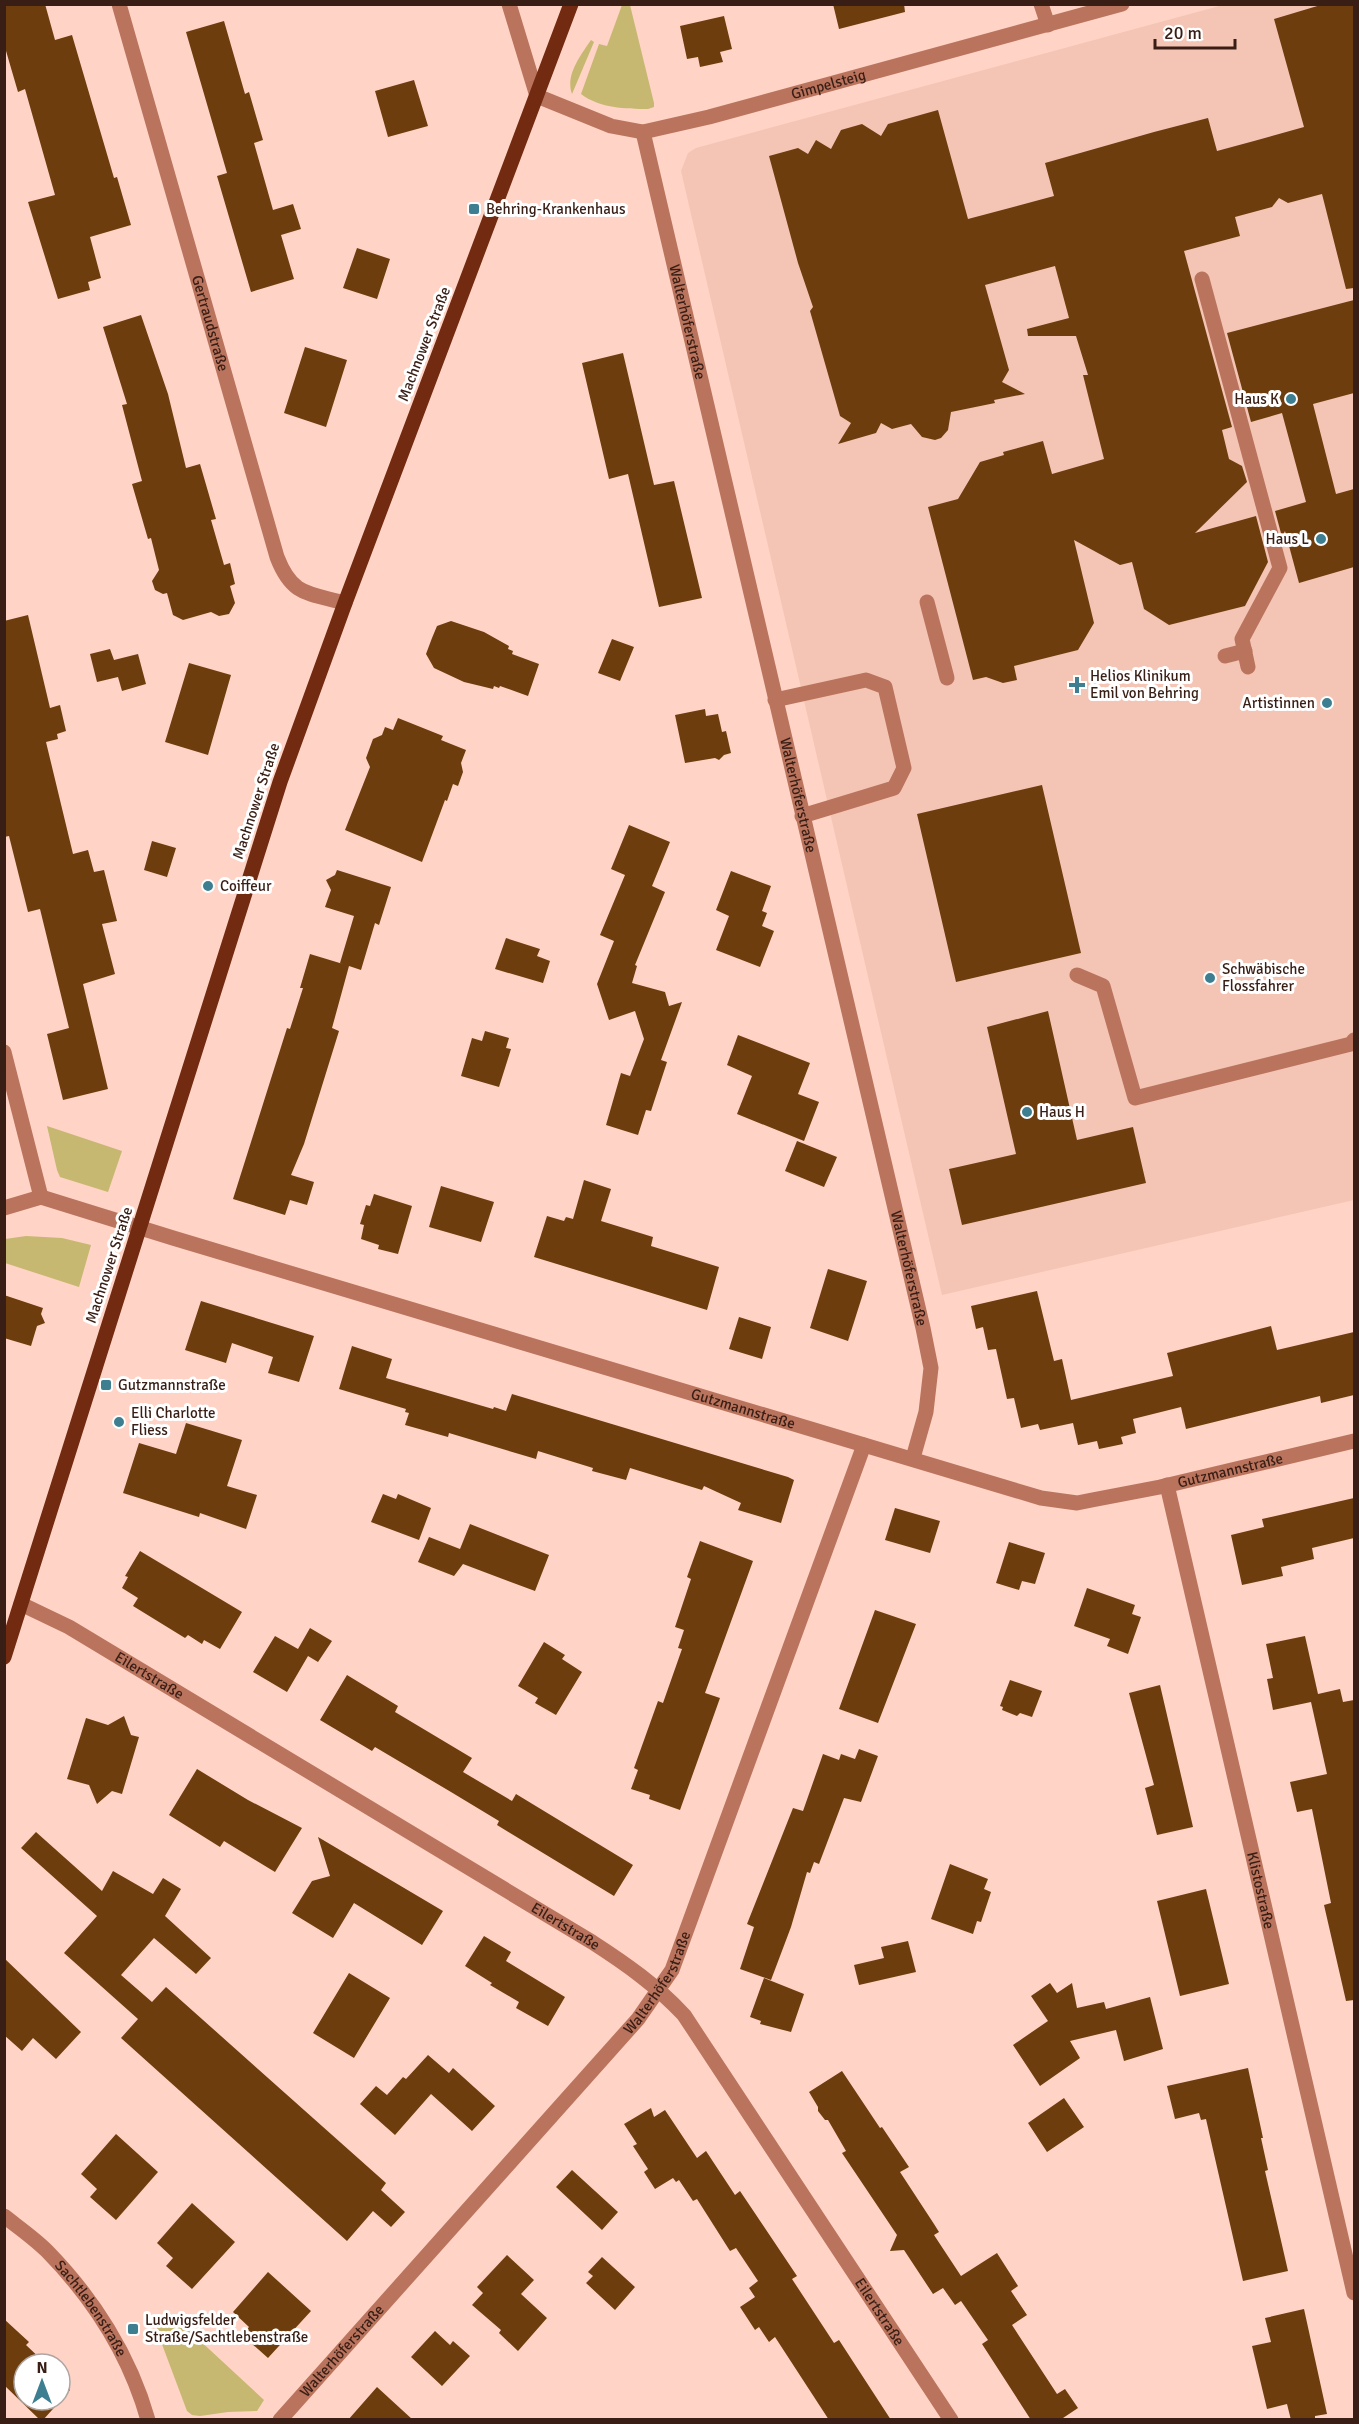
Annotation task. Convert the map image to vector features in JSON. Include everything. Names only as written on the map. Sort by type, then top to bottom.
[{"type":"main road","name":"Machnower Straße","points":[[4,1657],[280,782],[345,603],[571,4]]},
{"type":"street","name":"Gertraudstraße","points":[[119,4],[285,578],[301,591],[345,603]]},
{"type":"street","points":[[509,4],[537,96]]},
{"type":"street","points":[[1041,4],[1048,25]]},
{"type":"street","name":"Gimpelsteig","points":[[537,96],[611,126],[643,132],[698,120],[1122,4]]},
{"type":"street","name":"Walterhöferstraße","points":[[643,132],[931,1368],[926,1412],[913,1458]]},
{"type":"street","points":[[1202,279],[1280,568],[1242,639],[1248,666]]},
{"type":"street","points":[[927,602],[947,678]]},
{"type":"street","points":[[1225,656],[1245,651]]},
{"type":"street","points":[[775,700],[866,680],[885,687],[904,768],[894,788],[802,816]]},
{"type":"street","points":[[1077,975],[1103,986],[1135,1098],[1351,1044],[1354,1040]]},
{"type":"street","points":[[4,1052],[40,1197],[4,1208]]},
{"type":"street","name":"Gutzmannstraße","points":[[40,1197],[1041,1498],[1077,1503],[1167,1485],[1354,1441]]},
{"type":"street","name":"Walterhöferstraße","points":[[280,2420],[630,2028],[660,1990],[680,1952],[864,1445]]},
{"type":"street","name":"Klistostraße","points":[[1167,1485],[1354,2293]]},
{"type":"street","name":"Eilertstraße","points":[[21,1604],[69,1627],[592,1942],[642,1975],[660,1990],[684,2015],[951,2420]]},
{"type":"street","name":"Sachtlebenstraße","points":[[4,2216],[45,2250],[95,2308],[129,2366],[148,2420]]},
{"type":"shaded area","points":[[622,5],[630,5],[654,103],[654,107],[648,109],[604,105],[581,94],[599,44],[607,46]]},
{"type":"shaded area","name":"Helios Klinikum Emil von Behring","points":[[1223,5],[1354,5],[1354,1200],[942,1295],[681,171],[688,153],[696,148]]},
{"type":"shaded area","points":[[591,40],[594,42],[572,94],[570,87],[572,73]]},
{"type":"shaded area","points":[[47,1126],[122,1151],[108,1192],[60,1177]]},
{"type":"shaded area","points":[[26,1236],[62,1238],[91,1245],[79,1287],[5,1263],[5,1239]]},
{"type":"shaded area","points":[[170,2313],[264,2400],[257,2411],[200,2416],[192,2415],[187,2411],[157,2331],[157,2324]]},
{"type":"building","points":[[4,4],[45,4],[55,40],[72,35],[114,178],[117,177],[131,225],[90,237],[101,278],[88,282],[90,290],[58,299],[28,202],[55,195],[25,89],[18,92],[4,44]]},
{"type":"building","points":[[833,4],[904,4],[905,12],[839,29]]},
{"type":"building","points":[[1324,4],[1354,4],[1354,288],[1346,289],[1322,194],[1288,203],[1279,198],[1272,207],[1235,217],[1240,236],[1184,251],[1232,427],[1222,430],[1229,459],[1242,466],[1247,482],[1195,533],[1256,516],[1268,562],[1245,606],[1169,625],[1144,609],[1132,562],[1120,565],[1074,540],[1094,623],[1078,650],[1014,666],[1017,680],[1003,683],[986,677],[973,680],[928,507],[958,499],[980,462],[1004,455],[1003,452],[1043,441],[1052,474],[1104,459],[1083,375],[1088,375],[1076,336],[1028,336],[1027,329],[1069,318],[1055,266],[985,285],[1009,370],[1002,382],[1025,394],[951,412],[948,430],[941,438],[935,440],[922,437],[911,424],[892,429],[881,423],[876,433],[838,444],[851,423],[840,416],[810,311],[813,307],[798,263],[769,156],[798,148],[808,154],[816,140],[831,149],[841,130],[862,124],[881,136],[888,124],[938,110],[968,219],[1054,196],[1045,163],[1154,132],[1208,118],[1217,151],[1304,127],[1274,19]]},
{"type":"building","points":[[724,16],[732,49],[720,52],[723,62],[700,67],[698,57],[687,59],[680,26]]},
{"type":"building","points":[[224,21],[245,94],[249,92],[263,140],[254,143],[273,210],[293,204],[301,229],[281,235],[294,279],[251,292],[217,176],[227,173],[186,32]]},
{"type":"building","points":[[414,80],[428,126],[388,137],[375,91]]},
{"type":"building","points":[[357,248],[390,259],[377,299],[343,288]]},
{"type":"building","name":"Haus K","points":[[1354,300],[1354,393],[1313,404],[1336,494],[1354,489],[1354,567],[1299,583],[1285,531],[1282,537],[1275,511],[1306,502],[1282,413],[1251,422],[1227,333]]},
{"type":"building","points":[[141,315],[168,394],[186,468],[200,464],[216,519],[211,520],[224,565],[230,563],[235,584],[230,586],[235,603],[229,614],[219,616],[211,612],[183,620],[173,615],[167,593],[163,594],[155,590],[152,581],[159,570],[151,538],[148,539],[132,484],[142,481],[122,405],[127,404],[103,327]]},
{"type":"building","points":[[305,347],[347,360],[326,427],[284,413]]},
{"type":"building","points":[[623,353],[654,485],[674,481],[702,598],[659,607],[628,474],[609,479],[582,363]]},
{"type":"building","points":[[28,615],[50,708],[60,705],[66,731],[57,734],[58,739],[46,742],[73,854],[88,850],[94,872],[104,870],[117,921],[102,924],[115,974],[83,984],[108,1089],[63,1100],[47,1034],[69,1028],[40,909],[28,912],[9,836],[4,837],[4,621]]},
{"type":"building","points":[[451,621],[484,632],[509,646],[508,649],[513,651],[512,654],[539,664],[528,696],[500,686],[499,688],[494,686],[493,689],[464,682],[434,668],[426,654],[437,626]]},
{"type":"building","points":[[612,639],[634,647],[620,681],[598,673]]},
{"type":"building","points":[[110,649],[114,660],[138,654],[146,684],[122,691],[118,677],[97,682],[90,654]]},
{"type":"building","points":[[189,663],[231,675],[208,755],[165,742]]},
{"type":"building","points":[[705,709],[706,716],[718,714],[722,732],[726,731],[731,753],[719,760],[715,758],[685,763],[675,715]]},
{"type":"building","points":[[398,718],[443,736],[441,740],[466,750],[461,763],[463,772],[458,786],[453,784],[447,801],[445,800],[422,862],[345,830],[370,767],[366,758],[373,739],[382,735],[385,727],[393,730]]},
{"type":"building","points":[[1042,785],[1081,953],[956,982],[917,814]]},
{"type":"building","points":[[629,825],[670,842],[652,886],[665,892],[635,965],[637,966],[632,983],[665,992],[669,1006],[682,1002],[661,1060],[667,1062],[651,1111],[646,1110],[638,1135],[606,1125],[621,1073],[630,1076],[644,1039],[635,1011],[609,1020],[597,984],[614,941],[600,935],[625,875],[611,869]]},
{"type":"building","points":[[152,841],[176,848],[167,877],[144,870]]},
{"type":"building","points":[[337,870],[391,887],[379,925],[375,923],[361,970],[349,966],[332,1028],[339,1031],[304,1144],[291,1175],[314,1182],[307,1205],[290,1200],[285,1215],[233,1199],[287,1028],[290,1029],[303,988],[300,988],[310,954],[343,964],[340,963],[354,916],[325,907],[331,890],[326,880],[335,875]]},
{"type":"building","points":[[731,871],[771,886],[762,911],[767,913],[762,926],[774,931],[760,967],[716,950],[729,916],[716,910]]},
{"type":"building","points":[[506,938],[540,949],[537,956],[550,961],[543,983],[495,969]]},
{"type":"building","name":"Haus H","points":[[1048,1011],[1077,1140],[1133,1127],[1146,1183],[962,1225],[949,1169],[1016,1154],[987,1027]]},
{"type":"building","points":[[485,1031],[509,1038],[506,1048],[511,1049],[499,1087],[461,1076],[472,1038],[482,1041]]},
{"type":"building","points":[[738,1035],[810,1063],[798,1094],[819,1102],[804,1141],[737,1114],[752,1076],[727,1065]]},
{"type":"building","points":[[797,1141],[837,1157],[824,1187],[785,1171]]},
{"type":"building","points":[[584,1180],[611,1189],[601,1221],[653,1237],[651,1246],[719,1267],[707,1310],[534,1257],[547,1216],[564,1221],[566,1217],[573,1219]]},
{"type":"building","points":[[441,1186],[494,1202],[481,1242],[429,1227]]},
{"type":"building","points":[[374,1194],[412,1206],[398,1254],[378,1249],[379,1245],[361,1239],[364,1225],[360,1224],[366,1205],[370,1206]]},
{"type":"building","points":[[828,1269],[867,1281],[848,1341],[810,1328]]},
{"type":"building","points":[[1037,1291],[1054,1361],[1062,1359],[1071,1400],[1173,1376],[1167,1353],[1271,1326],[1277,1350],[1354,1332],[1354,1395],[1321,1403],[1320,1396],[1186,1429],[1181,1407],[1133,1419],[1136,1433],[1121,1437],[1123,1444],[1099,1449],[1097,1441],[1078,1445],[1073,1423],[1040,1430],[1038,1424],[1021,1428],[1014,1398],[1007,1399],[996,1349],[988,1350],[983,1327],[976,1329],[971,1306]]},
{"type":"building","points":[[4,1295],[43,1308],[41,1314],[45,1323],[37,1326],[31,1346],[4,1338]]},
{"type":"building","points":[[201,1301],[314,1336],[299,1382],[268,1373],[273,1357],[232,1343],[226,1363],[185,1350]]},
{"type":"building","points":[[739,1317],[771,1327],[762,1359],[729,1349]]},
{"type":"building","points":[[352,1346],[392,1359],[386,1378],[506,1411],[512,1394],[788,1477],[794,1480],[781,1523],[738,1510],[741,1503],[704,1486],[702,1490],[630,1468],[626,1480],[592,1471],[593,1468],[538,1451],[536,1459],[449,1433],[448,1437],[405,1425],[409,1413],[405,1412],[406,1409],[339,1389]]},
{"type":"building","points":[[186,1423],[242,1440],[227,1486],[257,1495],[246,1529],[200,1513],[199,1517],[123,1493],[139,1443],[176,1454]]},
{"type":"building","points":[[383,1494],[396,1499],[398,1494],[431,1508],[419,1540],[371,1522]]},
{"type":"building","points":[[1354,1498],[1354,1538],[1312,1548],[1314,1559],[1281,1567],[1283,1576],[1242,1585],[1231,1535],[1264,1527],[1262,1519]]},
{"type":"building","points":[[895,1508],[940,1521],[930,1553],[885,1540]]},
{"type":"building","points":[[470,1524],[549,1555],[535,1591],[463,1564],[454,1576],[418,1562],[429,1537],[460,1549]]},
{"type":"building","points":[[700,1541],[753,1561],[705,1693],[720,1698],[680,1810],[649,1799],[650,1795],[631,1789],[638,1770],[634,1768],[658,1701],[663,1703],[682,1649],[678,1648],[684,1630],[675,1627],[691,1579],[687,1577]]},
{"type":"building","points":[[1009,1542],[1045,1553],[1035,1584],[1022,1581],[1019,1590],[996,1583]]},
{"type":"building","points":[[140,1551],[242,1612],[220,1649],[204,1640],[202,1644],[188,1635],[185,1638],[133,1606],[138,1598],[122,1588],[128,1577],[125,1576]]},
{"type":"building","points":[[1087,1588],[1135,1605],[1132,1614],[1141,1617],[1128,1654],[1107,1646],[1110,1639],[1074,1626]]},
{"type":"building","points":[[875,1610],[916,1624],[878,1723],[839,1709]]},
{"type":"building","points":[[310,1628],[332,1641],[318,1662],[308,1656],[287,1692],[253,1672],[275,1636],[298,1649]]},
{"type":"building","points":[[1305,1636],[1318,1694],[1340,1689],[1343,1702],[1354,1700],[1354,2000],[1346,2001],[1324,1905],[1331,1903],[1312,1809],[1297,1812],[1290,1782],[1327,1774],[1311,1702],[1273,1710],[1267,1679],[1273,1678],[1266,1644]]},
{"type":"building","points":[[544,1642],[565,1655],[562,1659],[582,1672],[556,1715],[535,1703],[538,1698],[518,1686]]},
{"type":"building","points":[[347,1675],[398,1706],[395,1712],[472,1758],[463,1772],[512,1801],[516,1794],[633,1865],[614,1896],[497,1825],[499,1821],[451,1792],[375,1747],[372,1751],[320,1720]]},
{"type":"building","points":[[1010,1680],[1042,1691],[1032,1717],[1020,1713],[1017,1716],[1002,1710],[1003,1707],[1000,1706]]},
{"type":"building","points":[[1160,1685],[1193,1827],[1157,1835],[1145,1788],[1154,1785],[1129,1693]]},
{"type":"building","points":[[124,1716],[131,1735],[139,1737],[122,1794],[112,1791],[97,1804],[89,1785],[67,1779],[86,1718],[108,1725]]},
{"type":"building","points":[[859,1749],[878,1756],[861,1802],[844,1798],[819,1864],[814,1862],[810,1873],[807,1872],[791,1927],[771,1980],[740,1969],[754,1927],[747,1924],[793,1808],[803,1811],[823,1754],[839,1760],[841,1754],[855,1759]]},
{"type":"building","points":[[197,1769],[248,1800],[302,1828],[275,1872],[224,1841],[220,1847],[169,1815]]},
{"type":"building","points":[[36,1832],[102,1891],[113,1871],[153,1894],[163,1878],[181,1889],[165,1916],[211,1958],[196,1974],[154,1938],[121,1975],[152,2002],[166,1987],[386,2183],[381,2190],[405,2212],[391,2227],[373,2211],[347,2241],[121,2038],[138,2019],[64,1953],[97,1916],[21,1848]]},
{"type":"building","points":[[318,1837],[443,1911],[422,1945],[354,1903],[333,1938],[292,1913],[312,1881],[330,1876]]},
{"type":"building","points":[[950,1864],[988,1879],[984,1889],[991,1892],[981,1922],[977,1921],[973,1934],[931,1919]]},
{"type":"building","points":[[1206,1889],[1229,1984],[1180,1996],[1157,1901]]},
{"type":"building","points":[[484,1936],[511,1952],[506,1961],[565,1997],[548,2026],[516,2008],[519,2002],[490,1985],[492,1983],[465,1966]]},
{"type":"building","points":[[908,1941],[916,1972],[859,1985],[854,1965],[884,1958],[881,1947]]},
{"type":"building","points":[[4,1958],[81,2032],[56,2059],[33,2038],[22,2051],[4,2035]]},
{"type":"building","points":[[349,1973],[390,1998],[354,2058],[313,2033]]},
{"type":"building","points":[[764,1978],[804,1994],[791,2032],[760,2024],[761,2021],[750,2017]]},
{"type":"building","points":[[1050,1983],[1057,1993],[1072,1983],[1077,2008],[1104,2002],[1106,2009],[1150,1997],[1163,2049],[1124,2061],[1116,2030],[1070,2041],[1080,2058],[1040,2086],[1013,2045],[1048,2021],[1031,1996]]},
{"type":"building","points":[[428,2055],[449,2073],[453,2068],[495,2106],[472,2131],[431,2094],[395,2135],[360,2104],[376,2086],[387,2095],[403,2077],[406,2079]]},
{"type":"building","points":[[1248,2068],[1263,2138],[1261,2138],[1268,2170],[1265,2171],[1288,2271],[1243,2281],[1206,2119],[1201,2120],[1199,2113],[1175,2119],[1167,2086]]},
{"type":"building","points":[[842,2071],[909,2167],[900,2172],[939,2232],[934,2235],[961,2276],[997,2253],[1018,2286],[1011,2291],[1027,2315],[1012,2325],[1057,2394],[1065,2389],[1078,2408],[1060,2420],[1031,2420],[982,2344],[988,2340],[961,2301],[955,2305],[943,2288],[933,2294],[904,2250],[890,2251],[897,2235],[842,2153],[846,2151],[828,2120],[825,2120],[818,2111],[809,2092]]},
{"type":"building","points":[[1064,2098],[1084,2127],[1047,2152],[1028,2123]]},
{"type":"building","points":[[651,2108],[654,2117],[665,2110],[697,2158],[706,2151],[735,2195],[740,2191],[797,2276],[792,2279],[834,2343],[839,2340],[891,2420],[829,2420],[775,2337],[769,2342],[759,2327],[755,2330],[740,2307],[755,2297],[749,2288],[758,2281],[736,2248],[730,2251],[697,2199],[693,2201],[679,2180],[676,2182],[673,2178],[655,2189],[644,2172],[648,2169],[633,2146],[637,2144],[624,2124]]},
{"type":"building","points":[[116,2134],[158,2172],[116,2220],[90,2197],[97,2189],[81,2174]]},
{"type":"building","points":[[572,2170],[618,2212],[602,2230],[556,2187]]},
{"type":"building","points":[[192,2203],[235,2242],[192,2289],[166,2266],[173,2258],[157,2243]]},
{"type":"building","points":[[507,2255],[534,2280],[521,2294],[547,2318],[518,2351],[499,2333],[501,2330],[472,2305],[483,2293],[477,2287]]},
{"type":"building","points":[[602,2257],[635,2287],[615,2310],[586,2283],[593,2276],[588,2272]]},
{"type":"building","points":[[268,2272],[311,2311],[268,2358],[242,2335],[249,2327],[233,2312]]},
{"type":"building","points":[[1304,2309],[1327,2414],[1315,2416],[1315,2420],[1291,2420],[1287,2404],[1267,2409],[1252,2346],[1271,2342],[1265,2318]]},
{"type":"building","points":[[4,2319],[29,2342],[26,2345],[33,2352],[12,2352],[12,2393],[4,2385]]},
{"type":"building","points":[[435,2331],[450,2345],[453,2341],[470,2356],[442,2386],[411,2357]]},
{"type":"building","points":[[377,2387],[413,2420],[348,2420]]},
{"type":"building","points":[[32,2412],[50,2412],[43,2420]]},
{"type":"place","name":"Behring-Krankenhaus","points":[[474,209]]},
{"type":"place","name":"Haus K","points":[[1291,399]]},
{"type":"place","name":"Haus L","points":[[1321,539]]},
{"type":"place","name":"Helios Klinikum Emil von Behring","points":[[1077,685]]},
{"type":"place","name":"Artistinnen","points":[[1327,703]]},
{"type":"place","name":"Coiffeur","points":[[208,886]]},
{"type":"place","name":"Schwäbische Flossfahrer","points":[[1210,978]]},
{"type":"place","name":"Haus H","points":[[1027,1112]]},
{"type":"place","name":"Gutzmannstraße","points":[[106,1385]]},
{"type":"place","name":"Elli Charlotte Fliess","points":[[119,1422]]},
{"type":"place","name":"Ludwigsfelder Straße/Sachtlebenstraße","points":[[133,2329]]}]
